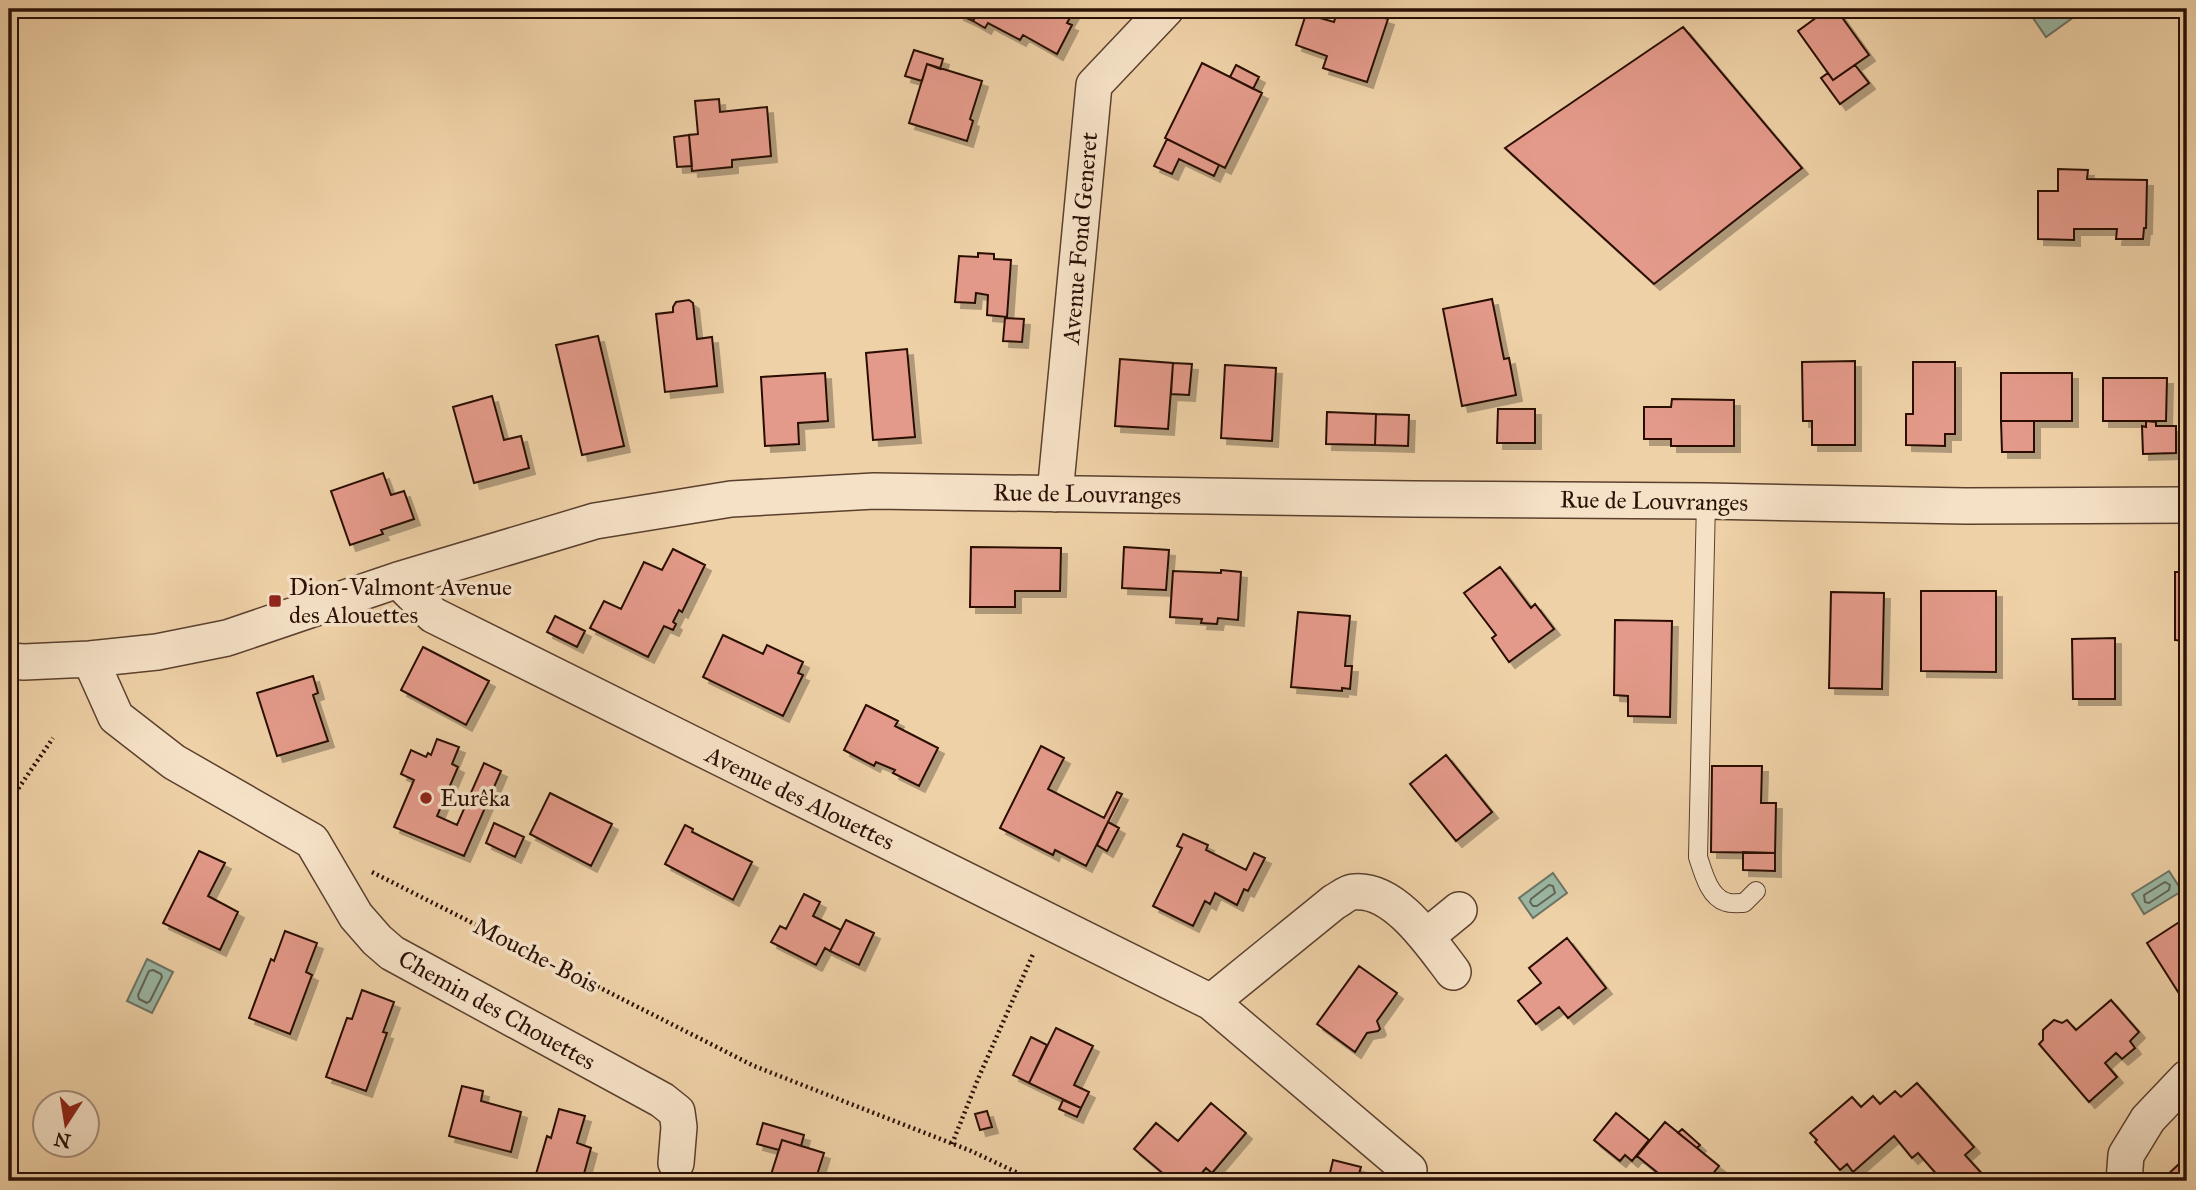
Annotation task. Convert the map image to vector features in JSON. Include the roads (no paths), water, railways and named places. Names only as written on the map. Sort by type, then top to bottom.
[{"type":"street","name":"Avenue Fond Generet","points":[[1055,494],[1094,85],[1166,9]]},
{"type":"street","name":"Rue de Louvranges","points":[[9,661],[90,659],[157,652],[227,638],[398,580],[595,520],[730,499],[873,491],[1966,506],[2187,505]]},
{"type":"street","name":"Avenue des Alouettes","points":[[398,580],[433,615],[1211,1002],[1409,1170]]},
{"type":"street","name":"Chemin des Chouettes","points":[[90,659],[116,717],[174,762],[312,841],[356,916],[392,953],[662,1100],[677,1112],[679,1128],[676,1163]]},
{"type":"street","points":[[1211,1002],[1350,892],[1368,892],[1390,901],[1426,937],[1453,972]]},
{"type":"street","points":[[1426,937],[1459,910]]},
{"type":"street","points":[[2124,1181],[2126,1155],[2148,1119],[2187,1078]]},
{"type":"lane","points":[[1706,501],[1698,857],[1715,895],[1726,903],[1744,903],[1756,891]]},
{"type":"water","points":[[2040,9],[2085,9],[2046,37],[2031,15]]},
{"type":"water","points":[[2169,871],[2182,891],[2144,914],[2132,894]]},
{"type":"water","points":[[1553,873],[1567,893],[1533,918],[1519,898]]},
{"type":"water","points":[[147,959],[173,972],[152,1013],[127,1001]]},
{"type":"place","name":"Dion-Valmont Avenue des Alouettes","points":[[275,601]]},
{"type":"place","name":"Eurêka","points":[[426,798]]}]
